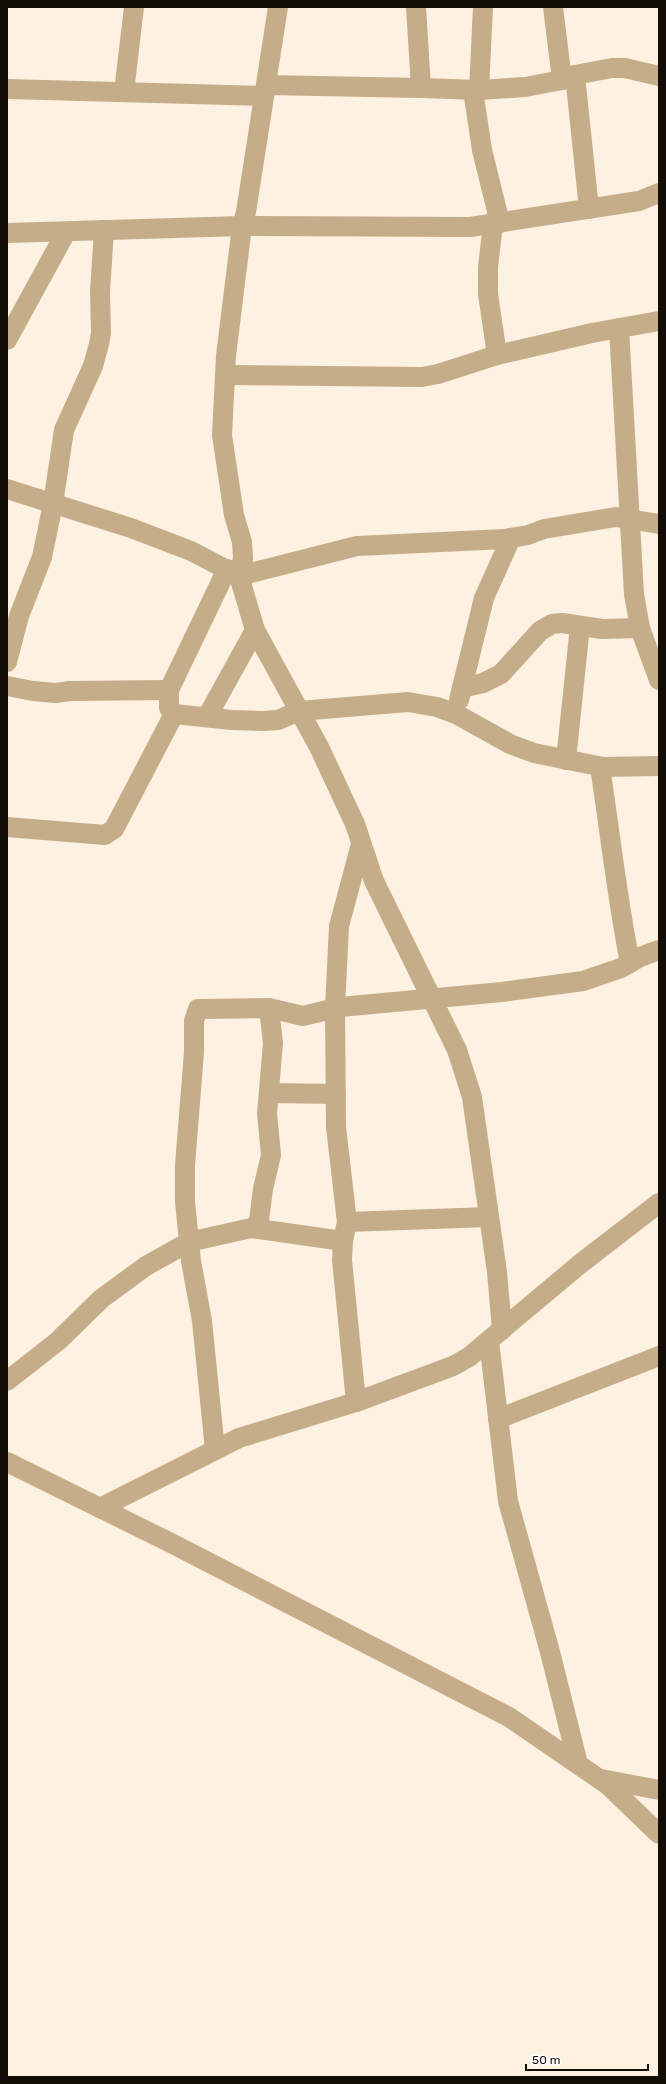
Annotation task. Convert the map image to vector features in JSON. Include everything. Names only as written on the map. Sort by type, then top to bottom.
[{"type":"street","points":[[124,92],[134,7]]},
{"type":"street","points":[[278,7],[242,226],[226,356],[222,435],[234,516],[242,542],[243,558],[233,573],[169,690],[169,708],[174,714],[264,721],[278,720],[299,711],[408,702],[437,707],[456,714],[510,744],[534,753],[600,766],[659,766]]},
{"type":"street","points":[[416,7],[420,88]]},
{"type":"street","points":[[483,7],[476,90],[482,150],[496,223],[488,267],[488,294],[497,355]]},
{"type":"street","points":[[553,7],[568,77],[589,209]]},
{"type":"street","points":[[7,89],[124,92],[420,88],[476,90],[525,87],[612,68],[625,68],[659,76]]},
{"type":"street","points":[[7,233],[242,226],[470,227],[639,201],[659,193]]},
{"type":"street","points":[[7,662],[19,616],[42,557],[54,504],[64,430],[92,366],[101,333],[100,292],[104,230]]},
{"type":"street","points":[[7,340],[66,232]]},
{"type":"street","points":[[225,375],[422,377],[438,374],[497,355],[619,328],[659,321]]},
{"type":"street","points":[[619,328],[634,594],[640,628],[659,680]]},
{"type":"street","points":[[7,489],[131,528],[191,551],[233,573],[357,546],[511,538],[528,535],[544,529],[616,517],[659,524]]},
{"type":"street","points":[[456,714],[484,598],[511,538]]},
{"type":"street","points":[[233,573],[255,630],[299,711],[339,789],[355,824],[374,881],[457,1050],[472,1097],[497,1272],[495,1335],[498,1419],[508,1501],[550,1652],[578,1764]]},
{"type":"street","points":[[462,688],[483,683],[502,674],[540,631],[552,624],[562,623],[602,628],[640,628]]},
{"type":"street","points":[[566,760],[580,626]]},
{"type":"street","points":[[207,717],[255,630]]},
{"type":"street","points":[[7,686],[55,693],[70,691],[169,690]]},
{"type":"street","points":[[7,827],[105,835],[114,829],[174,714]]},
{"type":"street","points":[[600,766],[614,861],[615,887],[630,963]]},
{"type":"street","points":[[356,1402],[345,1298],[345,1231],[336,1127],[335,1008],[339,926],[362,844]]},
{"type":"street","points":[[215,1450],[202,1321],[189,1242],[185,1165],[196,1012],[203,1008],[269,1008],[303,1016],[335,1008],[502,992],[583,981],[621,968],[659,950]]},
{"type":"street","points":[[258,1228],[264,1183],[271,1154],[267,1113],[273,1043],[269,1008]]},
{"type":"street","points":[[269,1093],[336,1094]]},
{"type":"street","points":[[100,1508],[239,1438],[356,1402],[453,1366],[469,1357],[580,1264],[659,1203]]},
{"type":"street","points":[[7,1380],[58,1341],[101,1299],[146,1266],[189,1242],[235,1230],[258,1228],[345,1231],[489,1217]]},
{"type":"street","points":[[498,1419],[659,1356]]},
{"type":"street","points":[[7,1462],[509,1717],[608,1785],[659,1834]]},
{"type":"street","points":[[599,1779],[659,1790]]}]
